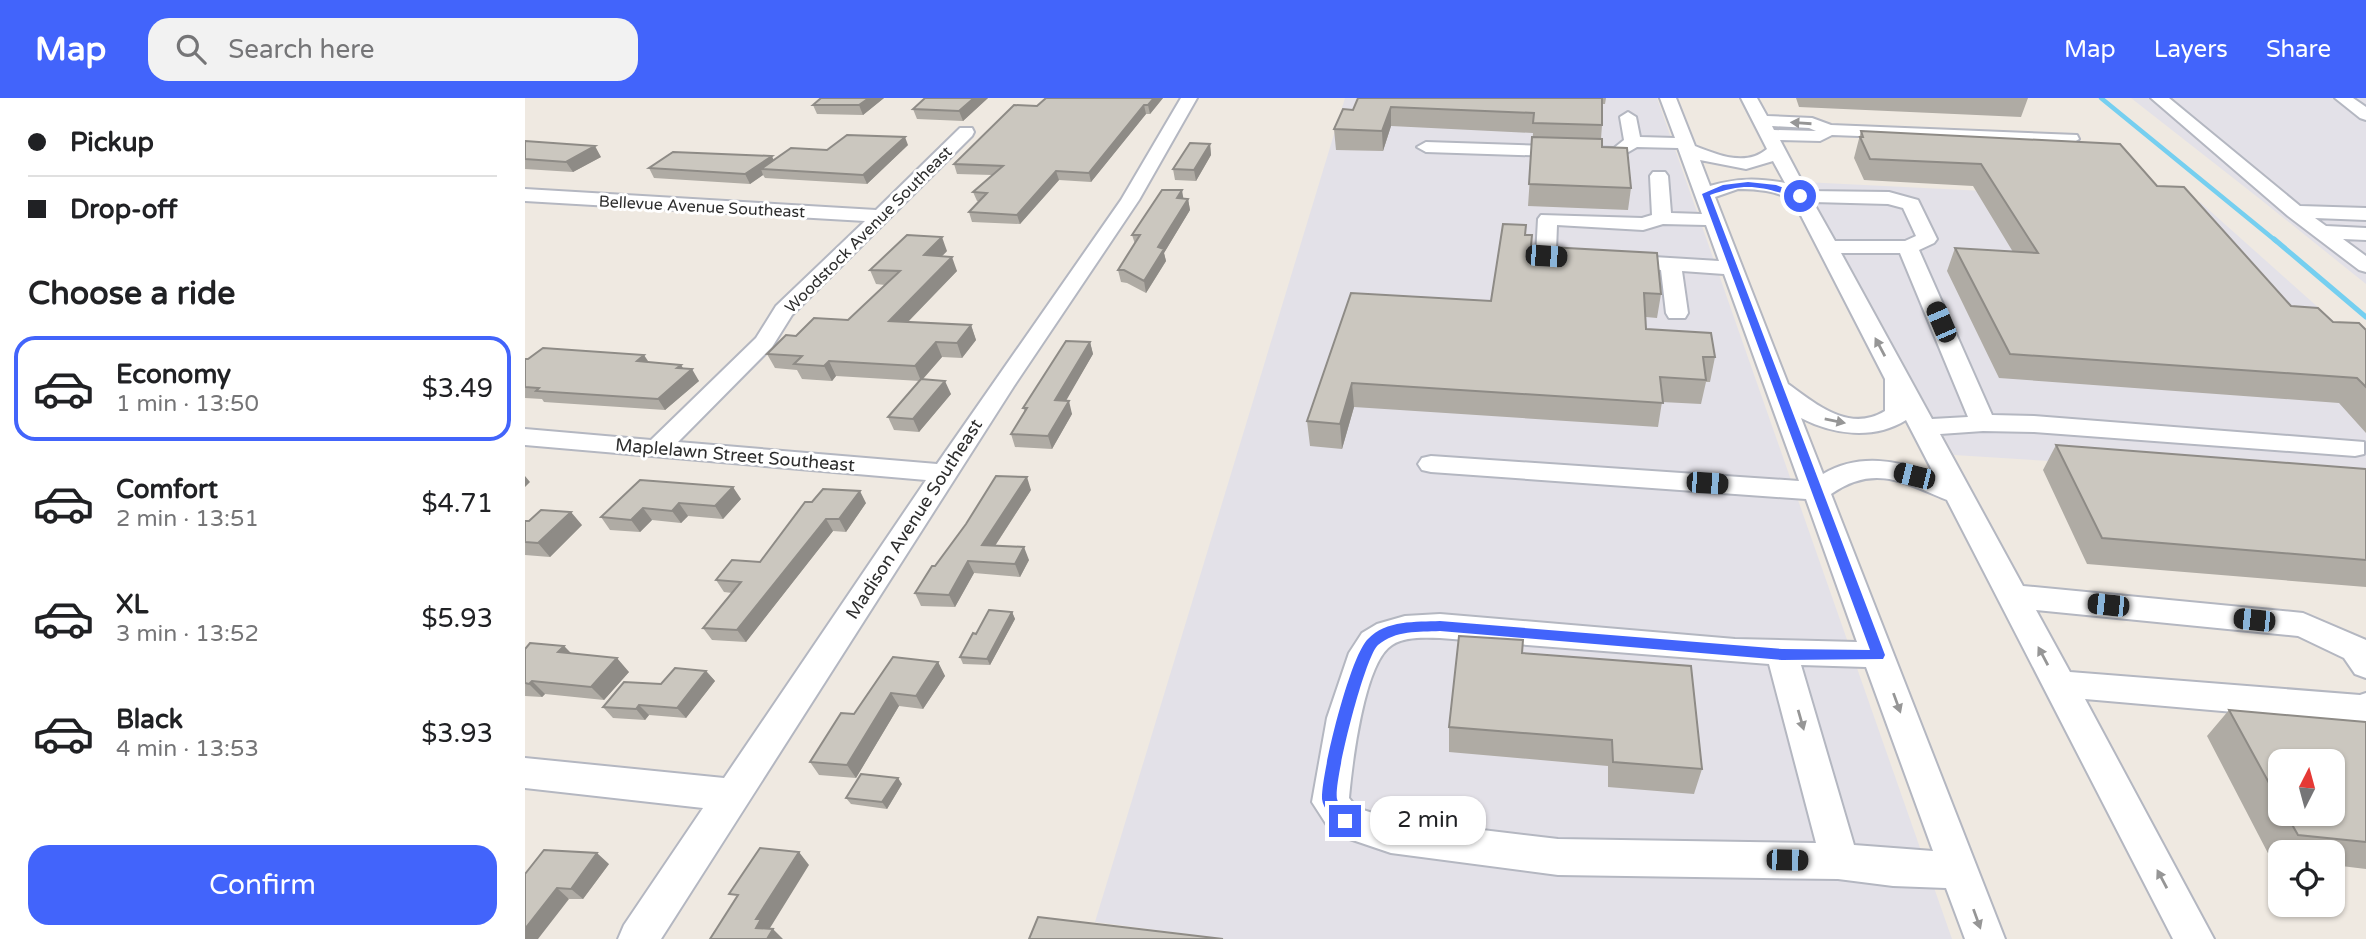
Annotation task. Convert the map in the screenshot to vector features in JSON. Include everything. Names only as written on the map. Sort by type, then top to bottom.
[{"type":"street","name":"Madison Avenue Southeast","points":[[638,939],[944,473],[1131,200],[1189,98]]},
{"type":"street","points":[[1668,98],[1985,939]]},
{"type":"street","points":[[2159,98],[2295,212],[2357,253],[2366,267]]},
{"type":"street","points":[[2343,98],[2365,115]]},
{"type":"street","points":[[1628,117],[1633,142]]},
{"type":"street","points":[[1426,147],[1618,153],[1633,142],[1687,147],[1713,160],[1750,163],[1771,156],[1764,126]]},
{"type":"street","points":[[1764,126],[1820,136],[1828,130],[2071,139]]},
{"type":"street","points":[[1764,126],[2194,939]]},
{"type":"street","name":"Woodstock Avenue Southeast","points":[[657,448],[764,342],[784,311],[966,132]]},
{"type":"street","points":[[1659,176],[1662,218]]},
{"type":"street","points":[[1705,194],[1725,187],[1748,184],[1774,186],[1800,196],[1903,200],[1910,204],[1927,239],[1908,247],[1827,247]]},
{"type":"street","name":"Bellevue Avenue Southeast","points":[[525,195],[878,216]]},
{"type":"street","points":[[2295,212],[2366,214]]},
{"type":"street","points":[[1715,220],[1662,218],[1643,224],[1548,219],[1546,256],[1733,268]]},
{"type":"street","points":[[2322,232],[2366,234]]},
{"type":"street","points":[[1908,247],[1983,423]]},
{"type":"street","points":[[1671,264],[1677,313]]},
{"type":"street","points":[[1777,387],[1802,408],[1828,421],[1874,424],[1898,414],[1896,377]]},
{"type":"street","points":[[1923,428],[1983,423],[2034,424],[2355,448]]},
{"type":"street","name":"Maplelawn Street Southeast","points":[[525,437],[944,473]]},
{"type":"street","points":[[1431,464],[1817,491],[1849,472],[1888,469],[1917,476],[1956,493]]},
{"type":"street","points":[[2011,596],[2303,625],[2355,649],[2366,665]]},
{"type":"street","points":[[1879,655],[1782,654],[1440,626],[1399,627],[1372,642],[1357,673],[1332,774],[1330,802],[1345,821],[1391,836],[1558,857],[1838,861],[1893,868],[1959,870]]},
{"type":"street","points":[[1782,654],[1832,827],[1838,861]]},
{"type":"street","points":[[2058,684],[2361,709],[2366,707]]},
{"type":"street","points":[[525,773],[734,795]]},
{"type":"shaded area","points":[[1345,98],[1657,98],[1952,939],[1225,939],[1095,922]]},
{"type":"shaded area","points":[[2131,98],[2366,98],[2366,284],[2260,199]]},
{"type":"shaded area","points":[[1804,182],[2200,202],[2366,350],[2366,481],[1954,455]]},
{"type":"building","points":[[821,98],[869,98],[859,105],[813,105]]},
{"type":"building","points":[[925,98],[974,98],[959,111],[913,109]]},
{"type":"building","points":[[1046,98],[1154,98],[1148,105],[1144,105],[1089,173],[1056,171],[1017,215],[969,212],[987,193],[973,192],[1003,166],[954,164],[1014,105],[1037,106]]},
{"type":"building","points":[[1358,98],[1602,98],[1602,125],[1533,123],[1534,113],[1391,107],[1382,131],[1334,129],[1343,109],[1353,110]]},
{"type":"building","points":[[1861,131],[2120,144],[2157,186],[2184,187],[2291,306],[2318,308],[2333,322],[2359,323],[2366,330],[2366,387],[2357,378],[2010,354],[1955,248],[2038,253],[1981,164],[1870,159],[1860,137],[1863,137]]},
{"type":"building","points":[[847,135],[905,137],[863,175],[761,169],[791,148],[827,150]]},
{"type":"building","points":[[1532,137],[1602,139],[1602,147],[1627,148],[1631,188],[1529,184]]},
{"type":"building","points":[[525,141],[595,146],[566,162],[525,159]]},
{"type":"building","points":[[1190,143],[1210,144],[1194,170],[1173,169]]},
{"type":"building","points":[[673,152],[772,156],[745,174],[649,168]]},
{"type":"building","points":[[1162,190],[1182,190],[1177,198],[1188,199],[1158,247],[1164,249],[1144,281],[1124,270],[1118,270],[1140,235],[1132,235]]},
{"type":"building","points":[[1503,224],[1526,225],[1525,235],[1532,235],[1531,246],[1657,253],[1661,294],[1644,293],[1646,329],[1711,333],[1715,357],[1703,357],[1706,380],[1660,377],[1663,403],[1352,383],[1340,424],[1307,421],[1351,293],[1491,301]]},
{"type":"building","points":[[907,235],[942,237],[924,255],[952,257],[889,321],[971,325],[957,343],[936,342],[915,366],[829,361],[824,366],[794,364],[802,356],[767,354],[786,335],[796,336],[814,318],[848,320],[900,271],[870,270]]},
{"type":"building","points":[[1066,341],[1090,342],[1055,400],[1069,401],[1048,436],[1011,434],[1027,408],[1023,408]]},
{"type":"building","points":[[543,348],[644,355],[637,361],[681,365],[677,368],[692,369],[658,399],[536,391],[539,388],[525,387],[525,359]]},
{"type":"building","points":[[921,379],[945,381],[913,419],[888,417]]},
{"type":"building","points":[[2056,445],[2366,469],[2366,560],[2102,538]]},
{"type":"building","points":[[996,476],[1027,477],[982,545],[1024,547],[1015,564],[968,561],[949,595],[915,593],[932,566],[935,566],[966,524]]},
{"type":"building","points":[[640,480],[733,487],[715,506],[679,503],[672,511],[643,508],[631,520],[601,517]]},
{"type":"building","points":[[823,489],[860,491],[839,519],[826,519],[737,630],[703,628],[741,582],[716,580],[732,560],[760,562],[805,502],[812,502]]},
{"type":"building","points":[[541,510],[571,512],[538,543],[525,542],[525,521],[529,521]]},
{"type":"building","points":[[989,610],[1012,612],[987,659],[960,657],[973,633],[976,634]]},
{"type":"building","points":[[1459,636],[1523,640],[1522,653],[1691,666],[1702,769],[1613,762],[1612,740],[1449,727]]},
{"type":"building","points":[[530,643],[564,646],[558,652],[617,658],[591,687],[532,681],[529,684],[525,683],[525,649]]},
{"type":"building","points":[[893,657],[938,662],[916,696],[891,693],[847,765],[810,762],[841,713],[854,714]]},
{"type":"building","points":[[675,668],[706,671],[677,708],[639,705],[636,709],[603,707],[624,682],[661,684]]},
{"type":"building","points":[[2229,710],[2366,722],[2366,842],[2298,835],[2293,826],[2345,826],[2345,749],[2268,749],[2268,781]]},
{"type":"building","points":[[861,774],[898,778],[882,802],[846,798]]},
{"type":"building","points":[[760,848],[799,852],[756,919],[761,919],[756,928],[773,929],[767,939],[710,939],[738,895],[729,894]]},
{"type":"building","points":[[544,850],[597,853],[571,889],[557,888],[525,929],[525,874]]},
{"type":"building","points":[[1038,917],[1223,939],[1029,939]]},
{"type":"waterway","points":[[2101,98],[2276,241]]},
{"type":"waterway","points":[[2274,239],[2366,317]]},
{"type":"route","points":[[1345,821],[1330,802],[1332,774],[1357,673],[1372,642],[1399,627],[1440,626],[1735,652],[1879,655],[1705,194],[1736,184],[1760,184],[1786,189],[1800,196]]}]
